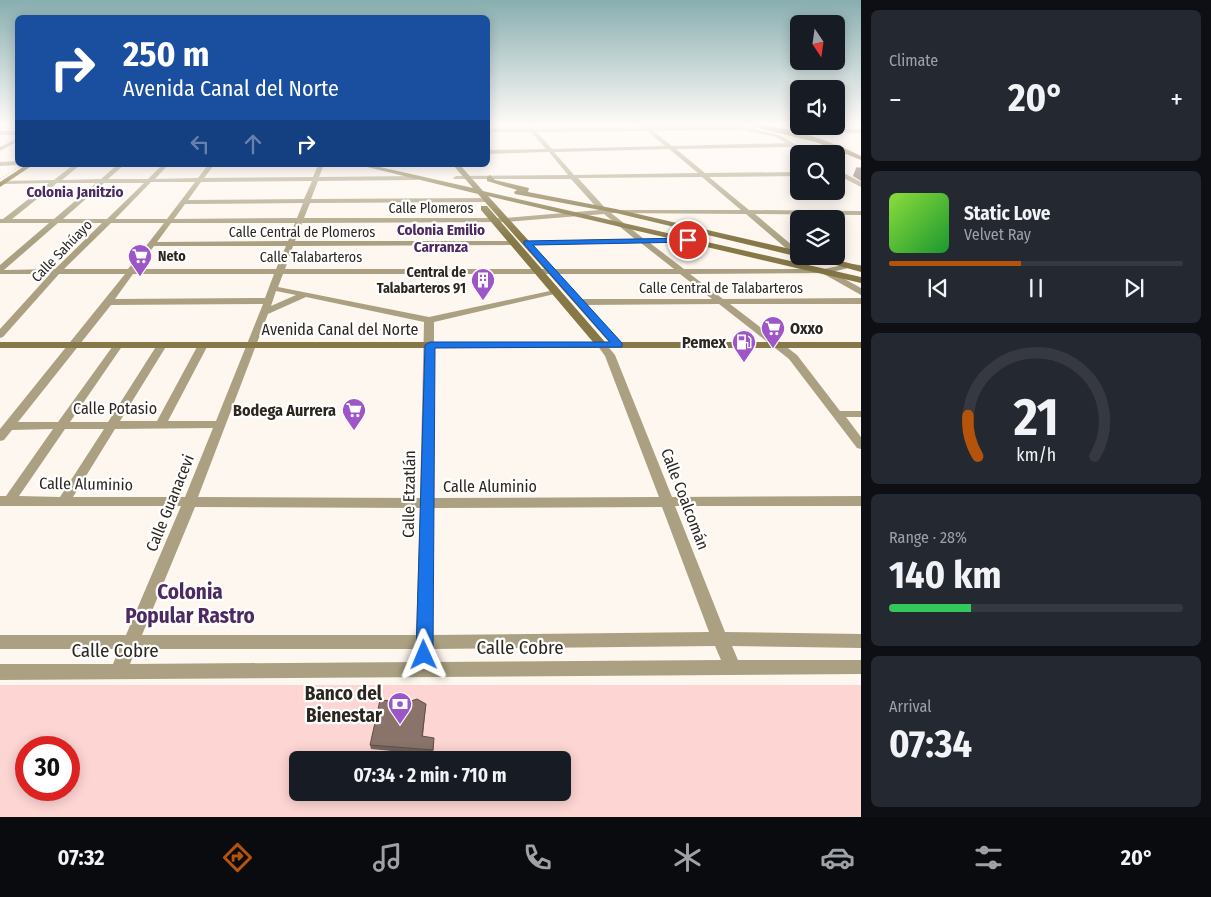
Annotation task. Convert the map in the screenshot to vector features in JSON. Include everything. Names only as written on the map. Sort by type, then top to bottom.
[{"type":"main road","points":[[6,171],[15,165]]},
{"type":"main road","points":[[2,183],[27,167]]},
{"type":"main road","points":[[370,167],[417,178],[465,182]]},
{"type":"main road","points":[[392,167],[575,203]]},
{"type":"main road","points":[[448,167],[527,243],[618,345]]},
{"type":"main road","points":[[457,167],[465,182]]},
{"type":"main road","points":[[490,177],[489,180],[493,182],[575,203],[790,252]]},
{"type":"main road","points":[[497,196],[502,192],[512,191]]},
{"type":"main road","points":[[481,197],[497,196],[861,280]]},
{"type":"main road","points":[[481,197],[494,220],[602,345]]},
{"type":"main road","points":[[844,265],[861,268]]},
{"type":"main road","name":"Avenida Canal del Norte","points":[[0,345],[861,345]]},
{"type":"street","points":[[559,162],[620,224],[793,357],[861,445]]},
{"type":"street","points":[[687,162],[790,248]]},
{"type":"street","points":[[0,164],[15,163]]},
{"type":"street","points":[[1,222],[74,167]]},
{"type":"street","points":[[0,270],[119,167]]},
{"type":"street","name":"Calle Sahúayo","points":[[0,334],[58,271],[163,167]]},
{"type":"street","points":[[0,437],[108,302],[210,167]]},
{"type":"street","name":"Calle Guanacevi","points":[[118,672],[190,502],[272,288],[301,221],[321,167]]},
{"type":"street","points":[[465,182],[490,177],[790,174]]},
{"type":"street","points":[[845,177],[861,185]]},
{"type":"street","points":[[2,183],[417,178]]},
{"type":"street","points":[[184,202],[481,197]]},
{"type":"street","name":"Calle Plomeros","points":[[1,222],[505,220],[607,211],[861,212]]},
{"type":"street","points":[[527,243],[688,240]]},
{"type":"street","name":"Calle Central de Plomeros","points":[[152,244],[513,243]]},
{"type":"street","name":"Calle Talabarteros","points":[[0,270],[824,271],[848,266]]},
{"type":"street","points":[[824,271],[861,292]]},
{"type":"street","points":[[272,288],[428,320],[556,291]]},
{"type":"street","points":[[263,313],[304,295]]},
{"type":"street","points":[[108,302],[268,301]]},
{"type":"street","name":"Calle Central de Talabarteros","points":[[581,302],[861,301]]},
{"type":"street","name":"Calle Etzatlán","points":[[425,668],[430,345],[428,320]]},
{"type":"street","points":[[64,501],[162,345]]},
{"type":"street","points":[[161,424],[203,345]]},
{"type":"street","name":"Calle Coalcomán","points":[[602,345],[610,355],[720,639],[733,667]]},
{"type":"street","points":[[5,500],[64,425],[118,346]]},
{"type":"street","points":[[838,414],[861,414]]},
{"type":"street","name":"Calle Potasio","points":[[9,426],[221,424]]},
{"type":"street","name":"Calle Aluminio","points":[[5,500],[427,503],[861,501]]},
{"type":"street","name":"Calle Cobre","points":[[0,642],[424,642],[720,639],[861,641]]},
{"type":"street","name":"Calle Cobre","points":[[0,672],[425,668],[861,667]]},
{"type":"shaded area","points":[[0,685],[861,685],[861,817],[0,817]]},
{"type":"building","name":"Banco del Bienestar","points":[[417,699],[426,704],[422,736],[434,738],[433,750],[370,745],[380,700],[408,702]]},
{"type":"railway","points":[[0,179],[19,167]]},
{"type":"place","name":"Neto","points":[[140,277]]},
{"type":"place","name":"Central de Talabarteros 91","points":[[483,301]]},
{"type":"place","name":"Oxxo","points":[[773,349]]},
{"type":"place","name":"Pemex","points":[[744,363]]},
{"type":"place","name":"Bodega Aurrera","points":[[354,431]]},
{"type":"place","name":"Banco del Bienestar","points":[[400,725]]},
{"type":"district","name":"Colonia Janitzio","points":[[75,192]]},
{"type":"district","name":"Colonia Emilio Carranza","points":[[441,238]]},
{"type":"district","name":"Colonia Popular Rastro","points":[[190,604]]},
{"type":"route","points":[[424,655],[430,345],[618,345],[527,243],[688,240]]}]
